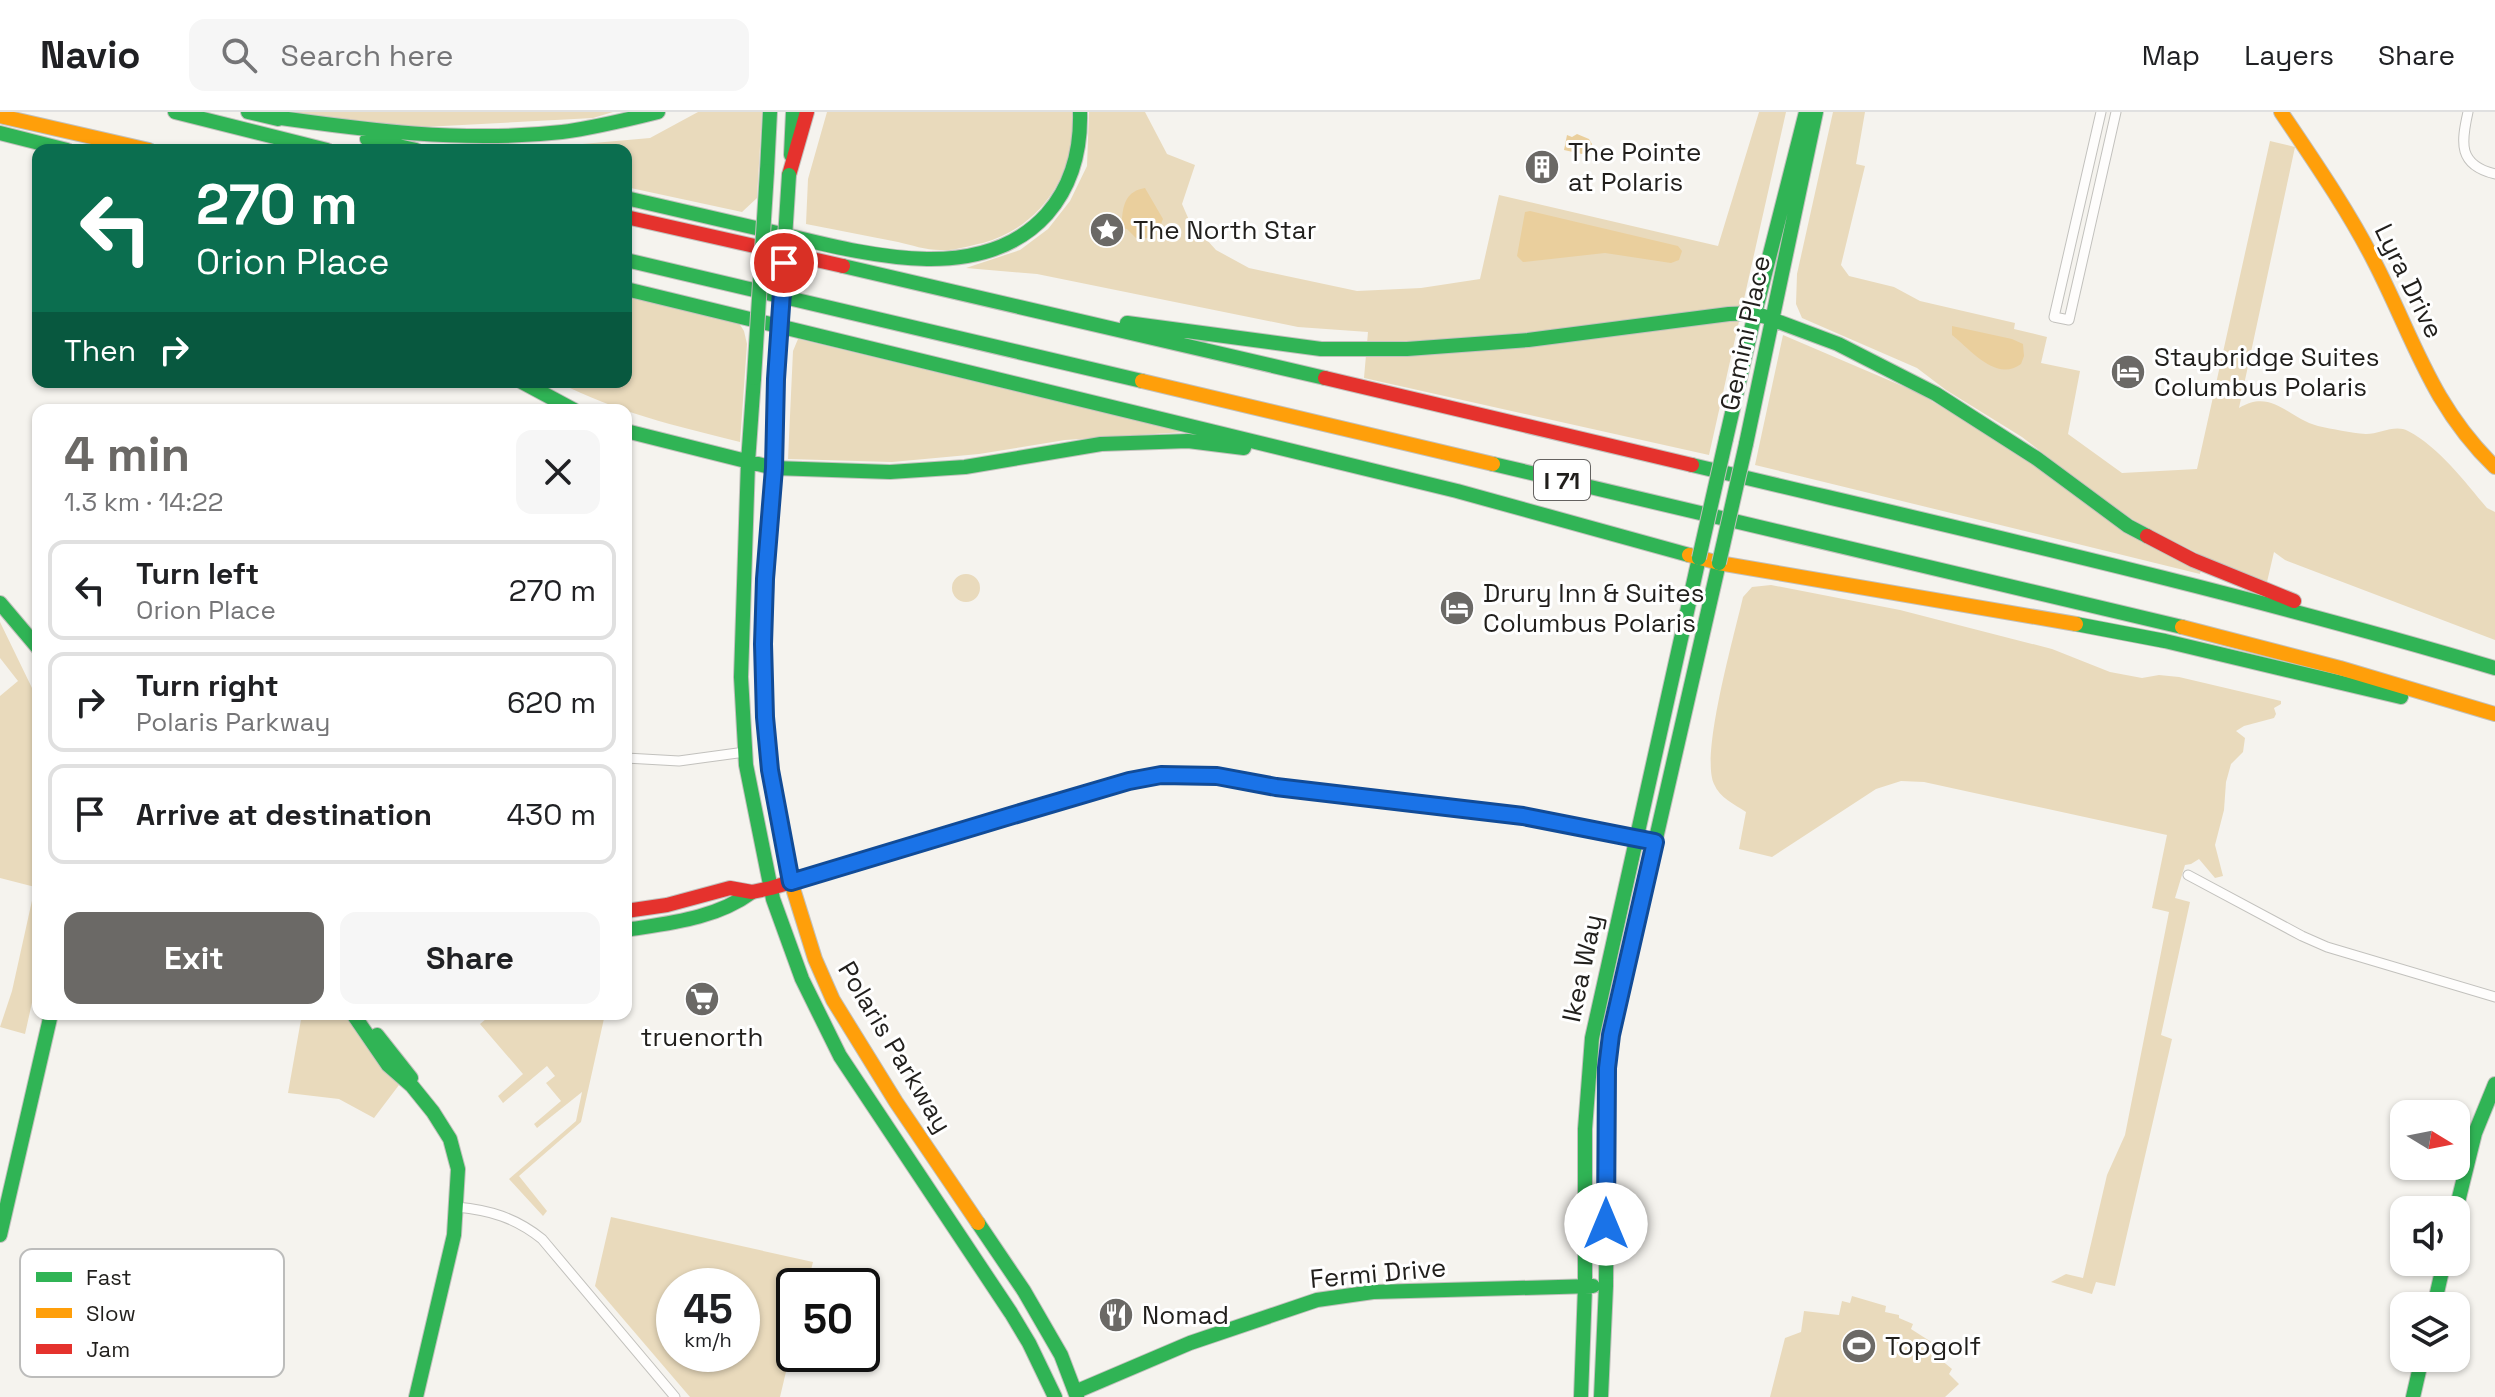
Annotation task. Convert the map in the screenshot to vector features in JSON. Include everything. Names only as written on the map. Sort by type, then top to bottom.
[{"type":"main road","points":[[175,112],[303,144]]},
{"type":"main road","points":[[248,112],[390,144]]},
{"type":"main road","points":[[267,116],[369,131],[466,136],[544,133],[633,120],[658,112]]},
{"type":"main road","name":"Polaris Parkway","points":[[770,112],[748,462],[741,677],[745,752],[757,827],[785,937],[821,1021],[840,1056],[1011,1313],[1055,1397]]},
{"type":"main road","name":"Polaris Parkway","points":[[793,112],[765,579],[765,717],[770,770],[791,882],[815,959],[833,1000],[888,1090],[1024,1291],[1061,1355],[1076,1394]]},
{"type":"main road","points":[[789,175],[807,112]]},
{"type":"main road","points":[[632,199],[852,250],[954,258],[984,254],[1009,245],[1038,224],[1061,195],[1074,167],[1082,134],[1080,112]]},
{"type":"main road","name":"Gemini Place","points":[[1699,558],[1755,313],[1806,112]]},
{"type":"main road","name":"Gemini Place","points":[[1719,563],[1816,112]]},
{"type":"main road","name":"Lyra Drive","points":[[2281,112],[2354,224],[2442,404],[2459,431],[2495,467]]},
{"type":"main road","points":[[0,116],[123,144]]},
{"type":"main road","points":[[0,133],[43,144]]},
{"type":"main road","name":"I 71","points":[[632,218],[2158,575],[2495,668]]},
{"type":"main road","name":"I 71","points":[[632,261],[2149,618],[2340,668],[2495,714]]},
{"type":"main road","points":[[632,290],[1457,491],[1719,563],[2165,641],[2342,681],[2495,721]]},
{"type":"main road","points":[[1042,312],[1321,349],[1407,349],[1528,340],[1755,313],[1838,344],[1936,394],[2036,458],[2128,526],[2180,554],[2379,634]]},
{"type":"main road","points":[[533,388],[563,404]]},
{"type":"main road","points":[[632,433],[774,468],[914,472],[965,467],[1101,444],[1188,441],[1309,455]]},
{"type":"main road","name":"Ikea Way","points":[[1581,1397],[1585,1129],[1592,1038],[1699,558]]},
{"type":"main road","name":"Ikea Way","points":[[1601,1397],[1611,1035],[1719,563]]},
{"type":"main road","points":[[0,603],[32,641]]},
{"type":"main road","points":[[632,910],[667,905],[730,888],[752,892],[771,888],[1129,781],[1161,775],[1217,776],[1276,787],[1523,816],[1655,842]]},
{"type":"main road","points":[[632,929],[687,920],[733,906],[752,892]]},
{"type":"main road","points":[[0,1235],[50,1020]]},
{"type":"main road","points":[[357,1020],[388,1065],[412,1086],[433,1112],[450,1139],[458,1169],[454,1235],[416,1397]]},
{"type":"main road","points":[[368,1020],[411,1076],[412,1086]]},
{"type":"main road","points":[[2459,1196],[2475,1133],[2495,1084]]},
{"type":"main road","points":[[407,1397],[444,1234],[457,1207]]},
{"type":"main road","name":"Fermi Drive","points":[[1076,1394],[1190,1343],[1317,1300],[1373,1292],[1606,1286]]},
{"type":"main road","points":[[2413,1397],[2419,1372]]},
{"type":"street","points":[[2101,112],[2054,317],[2069,320],[2116,112]]},
{"type":"street","points":[[2468,112],[2462,137],[2467,157],[2480,169],[2495,174]]},
{"type":"street","points":[[632,758],[675,761],[745,752]]},
{"type":"street","points":[[2188,875],[2327,947],[2495,997]]},
{"type":"street","points":[[457,1207],[505,1216],[542,1239],[675,1397]]},
{"type":"shaded area","points":[[284,112],[613,112],[593,118],[405,128]]},
{"type":"shaded area","points":[[698,112],[762,112],[757,198],[742,212],[632,188],[632,144],[582,144],[650,138]]},
{"type":"shaded area","points":[[827,112],[1072,112],[1072,134],[1062,176],[1052,194],[1022,224],[983,243],[935,250],[806,224],[808,179]]},
{"type":"shaded area","points":[[1089,112],[1145,112],[1167,154],[1195,165],[1182,204],[1189,220],[1216,250],[1249,268],[1357,291],[1421,288],[1480,279],[1499,195],[1718,246],[1759,112],[1786,112],[1709,455],[1364,378],[1368,332],[1298,327],[1037,274],[966,268],[1020,250],[1048,229],[1070,201],[1087,166]]},
{"type":"shaded area","points":[[1833,112],[1865,112],[1856,164],[1865,166],[1841,265],[1849,276],[1894,287],[1920,301],[2015,323],[2014,329],[2047,337],[2041,363],[2080,371],[2068,434],[2122,473],[2197,469],[2270,141],[2295,147],[2239,408],[2261,401],[2271,403],[2318,426],[2354,433],[2403,429],[2420,438],[2441,456],[2487,508],[2495,512],[2495,640],[2285,560],[2274,552],[2267,582],[2217,563],[2141,525],[2095,494],[2022,437],[1946,390],[1917,368],[1802,318],[1796,304],[1797,274]]},
{"type":"shaded area","points":[[1577,134],[1589,139],[1592,144],[1588,152],[1582,154],[1564,150],[1567,135],[1572,137]]},
{"type":"shaded area","points":[[1145,188],[1163,219],[1161,224],[1152,227],[1153,238],[1136,238],[1127,229],[1121,228],[1116,234],[1127,199]]},
{"type":"shaded area","points":[[1525,212],[1678,246],[1682,251],[1679,260],[1671,263],[1605,253],[1523,262],[1517,256]]},
{"type":"shaded area","points":[[632,295],[737,320],[744,331],[747,344],[740,442],[632,412],[632,404],[608,404],[570,388],[632,388]]},
{"type":"shaded area","points":[[1952,326],[2023,344],[2021,364],[2012,369],[1993,367],[1952,335]]},
{"type":"shaded area","points":[[1783,335],[1914,391],[1986,432],[2201,570],[2200,574],[1755,465]]},
{"type":"shaded area","points":[[798,339],[1184,432],[1065,440],[979,454],[892,462],[788,459],[793,351]]},
{"type":"shaded area","points":[[966,574],[976,578],[980,588],[976,598],[966,602],[956,598],[952,588],[956,578]]},
{"type":"shaded area","points":[[1771,585],[1900,610],[2052,649],[2110,672],[2142,678],[2159,675],[2179,677],[2281,701],[2274,708],[2274,718],[2236,731],[2245,738],[2243,752],[2231,764],[2215,845],[2223,876],[2215,878],[2199,859],[2185,865],[2175,898],[2190,902],[2161,1035],[2172,1039],[2115,1286],[2096,1282],[2092,1294],[2051,1282],[2066,1274],[2083,1278],[2107,1175],[2125,1135],[2169,912],[2152,908],[2167,835],[1924,782],[1901,781],[1876,789],[1772,857],[1739,849],[1746,812],[1720,793],[1714,784],[1711,769],[1715,722],[1743,597],[1752,587]]},
{"type":"shaded area","points":[[0,622],[32,688],[32,886],[0,878],[0,696],[18,681],[0,658]]},
{"type":"shaded area","points":[[32,901],[32,1003],[25,1034],[0,1027],[12,991]]},
{"type":"shaded area","points":[[301,1020],[353,1020],[399,1085],[374,1118],[339,1099],[288,1093]]},
{"type":"shaded area","points":[[485,1020],[604,1020],[581,1122],[519,1176],[547,1211],[543,1216],[509,1179],[576,1121],[582,1092],[537,1128],[534,1124],[561,1101],[546,1083],[555,1076],[547,1066],[503,1103],[498,1096],[523,1074],[480,1024]]},
{"type":"shaded area","points":[[611,1217],[813,1262],[812,1268],[776,1268],[776,1372],[786,1372],[780,1397],[690,1397],[669,1372],[760,1372],[760,1268],[656,1268],[656,1357],[595,1286]]},
{"type":"shaded area","name":"Topgolf","points":[[1852,1296],[1886,1306],[1885,1312],[1899,1315],[1899,1318],[1913,1324],[1911,1329],[1944,1354],[1940,1359],[1952,1369],[1949,1374],[1959,1384],[1945,1397],[1770,1397],[1785,1338],[1801,1332],[1804,1311],[1839,1315],[1842,1301],[1850,1303]]},
{"type":"traffic: fast","points":[[175,112],[303,144]]},
{"type":"traffic: fast","points":[[248,112],[278,119]]},
{"type":"traffic: fast","points":[[267,116],[377,130],[488,136],[574,130],[658,112]]},
{"type":"traffic: fast","points":[[767,171],[770,112]]},
{"type":"traffic: fast","points":[[791,155],[793,112]]},
{"type":"traffic: fast","points":[[632,199],[876,254],[952,258],[987,252],[1019,237],[1056,203],[1073,166],[1079,139],[1080,112]]},
{"type":"traffic: fast","points":[[1726,439],[1806,112]]},
{"type":"traffic: fast","points":[[1746,444],[1816,112]]},
{"type":"traffic: fast","points":[[0,133],[43,144]]},
{"type":"traffic: fast","points":[[367,139],[389,144]]},
{"type":"traffic: fast","points":[[754,378],[767,171]]},
{"type":"traffic: fast","points":[[776,379],[789,175]]},
{"type":"traffic: fast","points":[[632,261],[1142,381]]},
{"type":"traffic: fast","points":[[843,266],[1325,378]]},
{"type":"traffic: fast","points":[[632,290],[1457,491],[1689,555]]},
{"type":"traffic: fast","points":[[1127,323],[1321,349],[1407,349],[1528,340],[1755,313],[1838,344],[1936,394],[2036,458],[2128,526],[2147,536]]},
{"type":"traffic: fast","points":[[754,378],[741,677],[746,765],[773,899],[802,979],[840,1056],[1011,1313],[1055,1397]]},
{"type":"traffic: fast","points":[[533,388],[563,404]]},
{"type":"traffic: fast","points":[[632,432],[774,468],[890,472],[965,467],[1101,444],[1188,441],[1244,448]]},
{"type":"traffic: fast","points":[[1699,558],[1726,439]]},
{"type":"traffic: fast","points":[[1719,563],[1746,444]]},
{"type":"traffic: fast","points":[[1493,464],[2182,627]]},
{"type":"traffic: fast","points":[[1692,465],[2195,586],[2495,668]]},
{"type":"traffic: fast","points":[[1581,1397],[1585,1129],[1592,1038],[1699,558]]},
{"type":"traffic: fast","points":[[1601,1397],[1606,1286],[1607,1068],[1611,1035],[1719,563]]},
{"type":"traffic: fast","points":[[0,603],[32,641]]},
{"type":"traffic: fast","points":[[2076,624],[2165,641],[2401,697]]},
{"type":"traffic: fast","points":[[632,929],[707,914],[752,892]]},
{"type":"traffic: fast","points":[[0,1235],[50,1020]]},
{"type":"traffic: fast","points":[[357,1020],[388,1065],[412,1086],[433,1112],[450,1139],[458,1169],[454,1235],[416,1397]]},
{"type":"traffic: fast","points":[[377,1035],[411,1078]]},
{"type":"traffic: fast","points":[[2459,1196],[2475,1133],[2495,1084]]},
{"type":"traffic: fast","points":[[978,1223],[1024,1291],[1061,1355],[1077,1397]]},
{"type":"traffic: fast","points":[[2437,1292],[2441,1276]]},
{"type":"traffic: fast","points":[[1075,1392],[1190,1343],[1317,1300],[1373,1292],[1593,1286]]},
{"type":"traffic: fast","points":[[2413,1397],[2419,1372]]},
{"type":"traffic: slow","points":[[2281,112],[2365,243],[2439,395],[2473,444],[2495,467]]},
{"type":"traffic: slow","points":[[0,116],[123,144]]},
{"type":"traffic: slow","points":[[1142,381],[1493,464]]},
{"type":"traffic: slow","points":[[1689,555],[1719,563],[2076,624]]},
{"type":"traffic: slow","points":[[2182,627],[2340,668],[2495,714]]},
{"type":"traffic: slow","points":[[770,772],[791,882],[815,959],[833,1000],[896,1102],[978,1223]]},
{"type":"traffic: slow","points":[[908,847],[1129,781],[1161,775],[1204,774],[1303,790]]},
{"type":"traffic: jam","points":[[789,175],[807,112]]},
{"type":"traffic: jam","points":[[632,218],[843,266]]},
{"type":"traffic: jam","points":[[1325,378],[1692,465]]},
{"type":"traffic: jam","points":[[770,772],[764,659],[775,460],[776,379]]},
{"type":"traffic: jam","points":[[2147,536],[2193,560],[2294,601]]},
{"type":"traffic: jam","points":[[1303,790],[1523,816],[1655,842]]},
{"type":"traffic: jam","points":[[632,910],[667,905],[730,888],[752,892],[771,888],[908,847]]},
{"type":"place","name":"The Pointe at Polaris","points":[[1542,167]]},
{"type":"place","name":"The North Star","points":[[1107,230]]},
{"type":"place","name":"Staybridge Suites Columbus Polaris","points":[[2128,372]]},
{"type":"place","name":"Drury Inn & Suites Columbus Polaris","points":[[1457,608]]},
{"type":"place","name":"truenorth","points":[[702,999]]},
{"type":"place","name":"Nomad","points":[[1116,1315]]},
{"type":"place","name":"Topgolf","points":[[1859,1346]]},
{"type":"route","points":[[784,263],[763,644],[770,770],[791,882],[1129,781],[1161,775],[1217,776],[1276,787],[1523,816],[1655,842],[1611,1035],[1607,1068],[1606,1224]]}]
